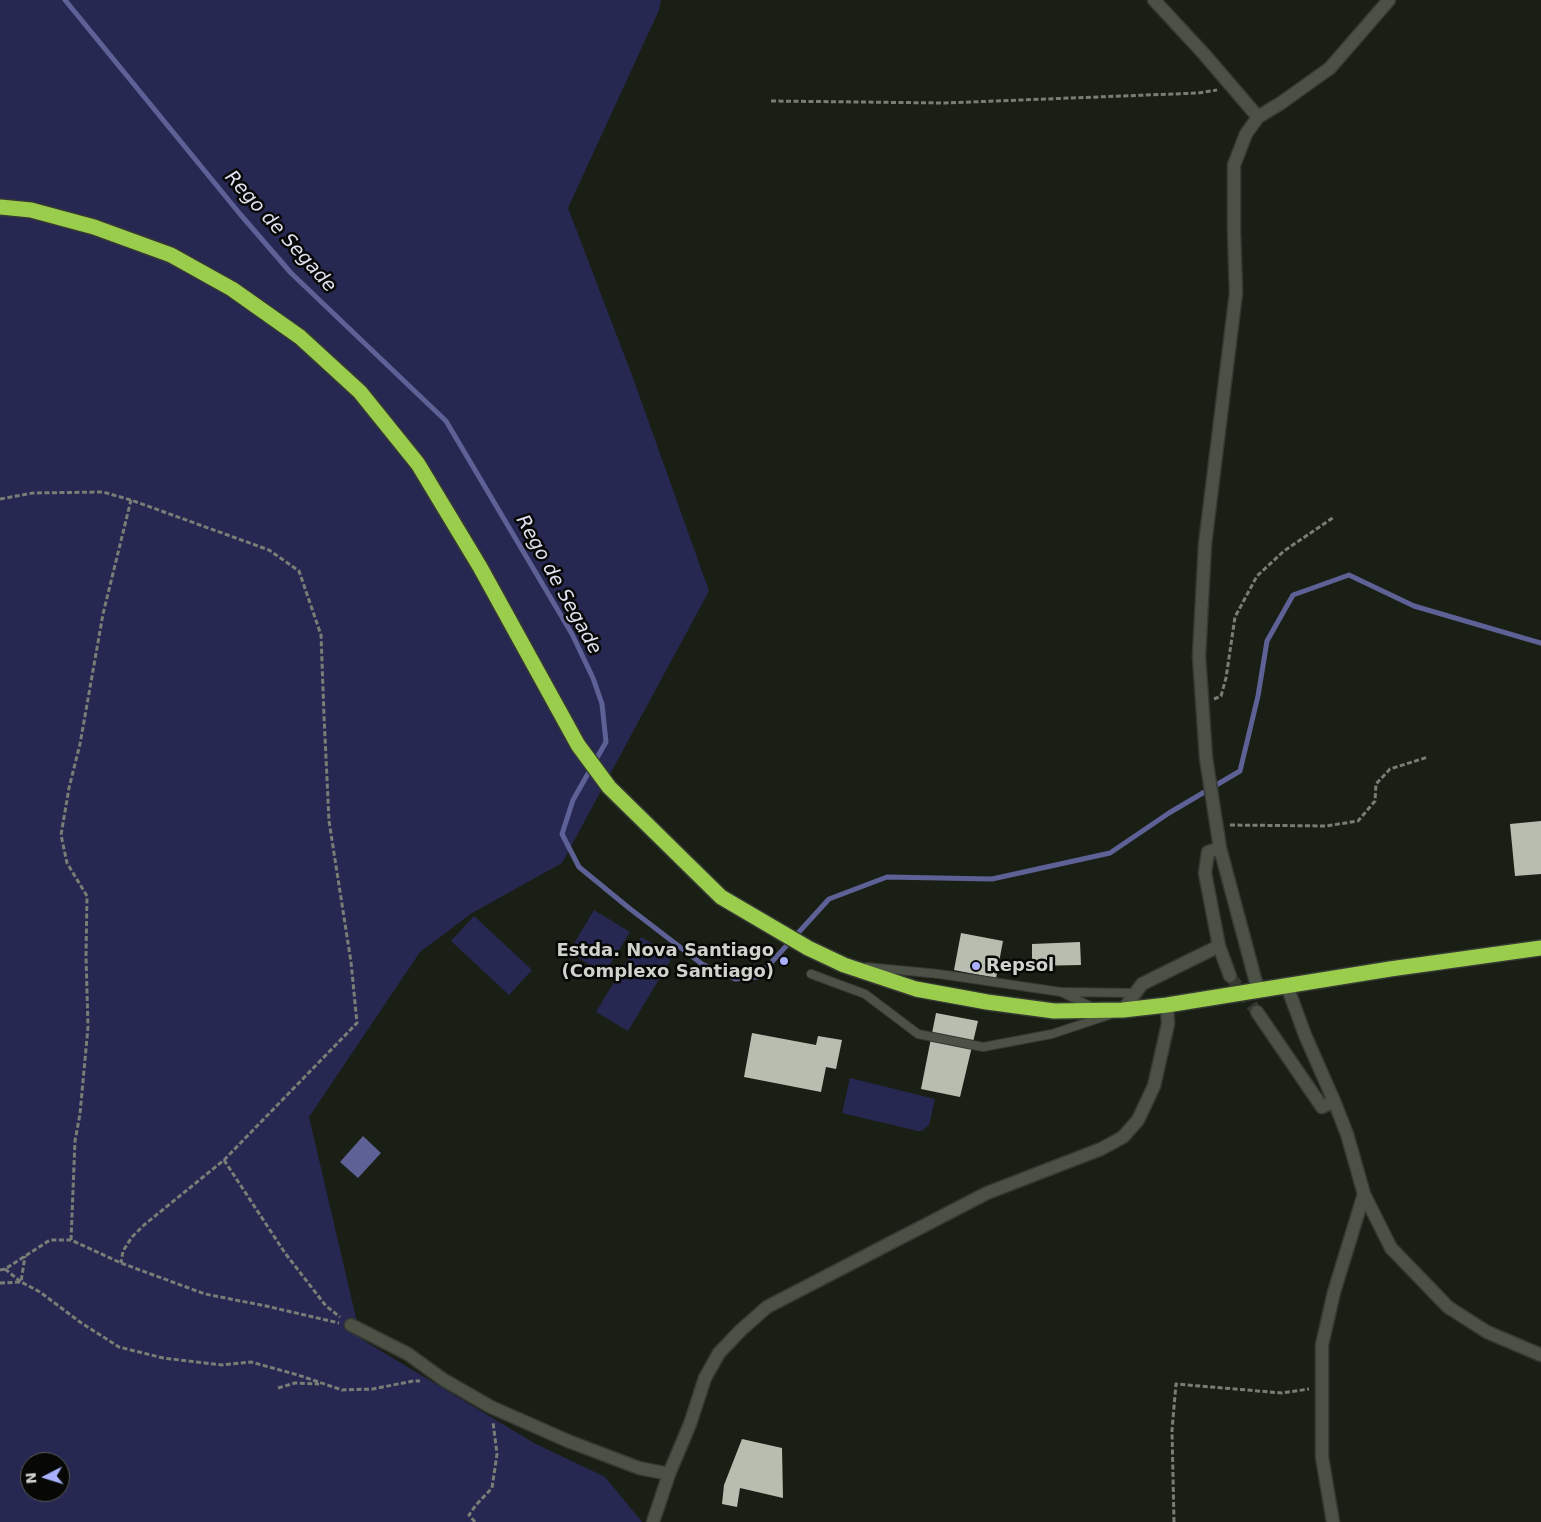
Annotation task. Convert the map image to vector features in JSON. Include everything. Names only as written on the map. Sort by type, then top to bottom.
[{"type":"highway","points":[[0,207],[31,210],[94,227],[171,255],[232,289],[300,337],[360,392],[418,464],[480,567],[578,745],[609,787],[721,897],[808,948],[844,964],[916,989],[987,1002],[1054,1011],[1123,1010],[1167,1005],[1390,969],[1541,948]]},
{"type":"street","points":[[1154,0],[1258,116]]},
{"type":"street","points":[[1258,990],[1220,848],[1206,758],[1199,656],[1206,544],[1236,293],[1234,166],[1246,134],[1258,116],[1281,103],[1330,68],[1389,0]]},
{"type":"street","points":[[1220,848],[1208,852],[1205,873],[1219,946],[1230,976]]},
{"type":"street","points":[[1123,1010],[1142,984],[1219,946]]},
{"type":"street","points":[[1287,986],[1305,1035],[1347,1134],[1364,1194],[1391,1248],[1448,1307],[1487,1332],[1541,1355]]},
{"type":"street","points":[[653,1522],[669,1474],[690,1424],[705,1378],[719,1353],[741,1330],[767,1307],[987,1193],[1101,1149],[1123,1137],[1138,1120],[1154,1086],[1168,1024],[1167,1005]]},
{"type":"street","points":[[1257,1012],[1322,1107],[1334,1101]]},
{"type":"street","points":[[1333,1522],[1322,1457],[1322,1345],[1334,1292],[1364,1194]]},
{"type":"street","points":[[350,1325],[408,1354],[444,1380],[491,1406],[568,1441],[639,1468],[669,1474]]},
{"type":"lane","points":[[844,964],[939,974],[1061,992],[1136,993]]},
{"type":"lane","points":[[811,974],[865,994],[918,1034],[983,1047],[1052,1034],[1123,1010]]},
{"type":"lane","points":[[1061,992],[1099,1010]]},
{"type":"path","points":[[772,101],[945,103],[1198,93],[1233,87]]},
{"type":"path","points":[[0,499],[33,493],[103,492],[131,500],[269,550],[300,571],[321,635],[329,821],[357,1023],[224,1160],[144,1225],[132,1237],[123,1251],[121,1263]]},
{"type":"path","points":[[71,1240],[75,1141],[80,1114],[88,1027],[87,896],[67,863],[61,835],[69,788],[80,744],[103,614],[131,500]]},
{"type":"path","points":[[1202,704],[1221,696],[1226,678],[1235,617],[1257,576],[1284,551],[1334,517]]},
{"type":"path","points":[[1216,825],[1326,826],[1358,821],[1374,801],[1376,784],[1390,769],[1428,757]]},
{"type":"path","points":[[224,1160],[285,1253],[326,1306],[350,1325]]},
{"type":"path","points":[[0,1270],[5,1269],[50,1240],[71,1240],[121,1263],[205,1294],[350,1325]]},
{"type":"path","points":[[21,1282],[25,1256]]},
{"type":"path","points":[[5,1269],[21,1282],[40,1292],[80,1322],[119,1347],[164,1358],[222,1365],[251,1362],[342,1390],[373,1389],[413,1381],[444,1380]]},
{"type":"path","points":[[0,1283],[21,1282]]},
{"type":"path","points":[[278,1388],[295,1384],[323,1384]]},
{"type":"path","points":[[1174,1522],[1172,1430],[1176,1384],[1282,1393],[1322,1387]]},
{"type":"path","points":[[475,1522],[469,1515],[492,1488],[498,1454],[491,1406]]},
{"type":"shaded area","points":[[0,0],[661,0],[659,10],[568,208],[633,378],[709,591],[562,863],[472,913],[420,952],[309,1117],[361,1339],[534,1443],[605,1477],[642,1522],[0,1522]]},
{"type":"shaded area","points":[[594,910],[630,932],[604,974],[569,952]]},
{"type":"shaded area","points":[[474,916],[532,970],[509,995],[451,941]]},
{"type":"shaded area","points":[[641,937],[673,956],[628,1031],[596,1012]]},
{"type":"shaded area","points":[[850,1078],[935,1099],[929,1125],[922,1131],[918,1131],[842,1113]]},
{"type":"water","points":[[363,1136],[381,1153],[358,1178],[340,1162]]},
{"type":"building","points":[[1541,821],[1541,874],[1515,876],[1510,824]]},
{"type":"building","points":[[961,933],[1003,941],[996,978],[954,970]]},
{"type":"building","points":[[1080,942],[1081,965],[1032,966],[1032,944]]},
{"type":"building","points":[[936,1013],[978,1021],[960,1097],[921,1089]]},
{"type":"building","points":[[752,1033],[816,1045],[818,1036],[842,1040],[836,1069],[826,1067],[821,1092],[744,1077]]},
{"type":"building","points":[[742,1439],[782,1448],[783,1498],[740,1488],[737,1507],[722,1504],[724,1485]]},
{"type":"waterway","name":"Rego de Segade","points":[[65,0],[240,214],[291,273],[446,421],[572,634],[593,678],[602,704],[606,742],[573,800],[562,834],[579,867],[702,964],[735,979],[758,977],[829,899],[887,877],[992,879],[1110,853],[1169,813],[1240,771],[1258,696],[1267,641],[1293,595],[1349,575],[1414,606],[1541,643]]},
{"type":"tunnel","points":[[1230,976],[1257,1012]]},
{"type":"place","name":"Estda. Nova Santiago (Complexo Santiago)","points":[[784,961]]},
{"type":"place","name":"Repsol","points":[[976,966]]}]
